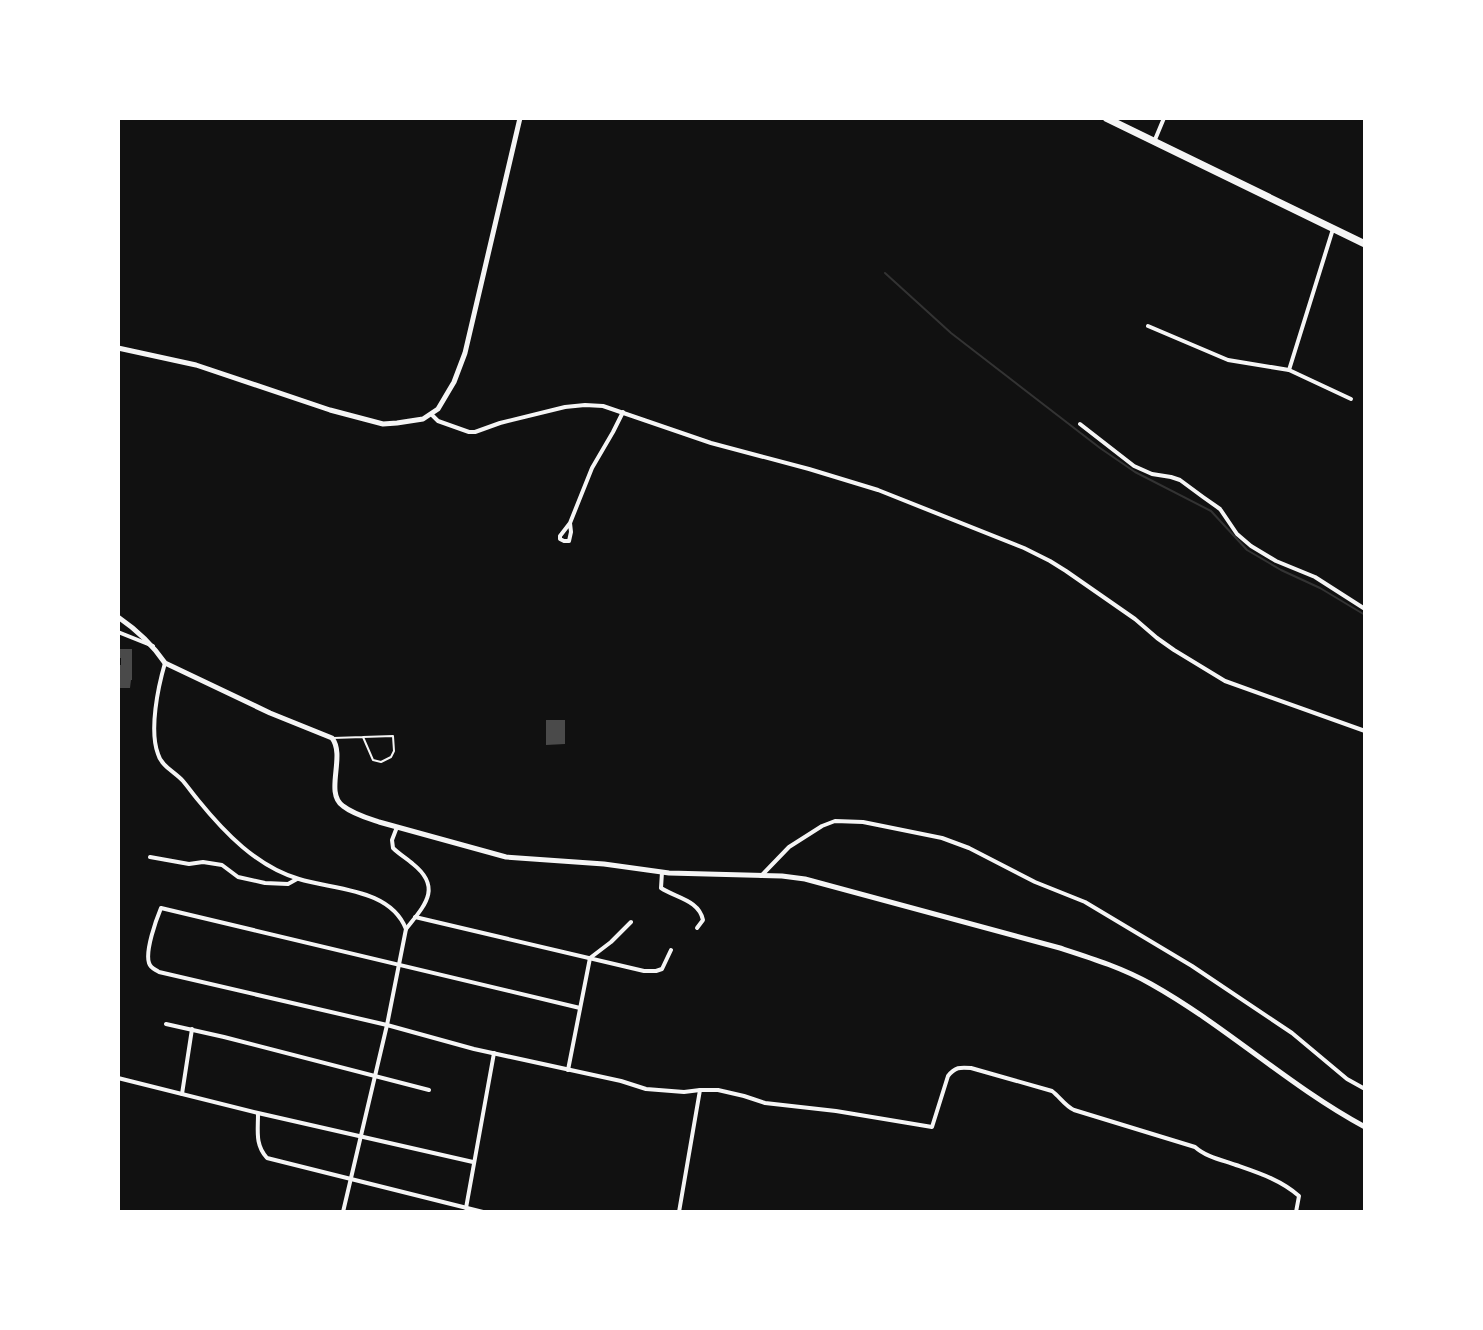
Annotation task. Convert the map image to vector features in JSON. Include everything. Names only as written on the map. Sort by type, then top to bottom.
[{"type":"main road","points":[[1106,118],[1365,244]]},
{"type":"street","points":[[118,348],[211,370],[330,410],[383,424],[411,422],[431,414],[447,397],[465,353],[520,118]]},
{"type":"street","points":[[1154,142],[1164,118]]},
{"type":"street","points":[[1289,370],[1333,229]]},
{"type":"street","points":[[1148,326],[1228,360],[1289,370],[1351,399]]},
{"type":"street","points":[[431,414],[438,421],[469,432],[565,407],[603,406],[711,443],[784,461],[878,490],[1050,561],[1135,619],[1174,650],[1225,681],[1365,731]]},
{"type":"street","points":[[570,523],[592,468],[623,412]]},
{"type":"street","points":[[1080,424],[1134,466],[1152,474],[1180,480],[1220,509],[1237,534],[1263,554],[1315,577],[1365,609]]},
{"type":"street","points":[[118,617],[154,647],[165,663],[270,713],[332,738],[338,749],[335,788],[338,802],[360,815],[506,857],[604,864],[662,872],[804,878],[1060,948],[1149,982],[1365,1127]]},
{"type":"street","points":[[118,632],[154,647]]},
{"type":"street","points":[[165,663],[157,696],[155,740],[160,761],[185,783],[229,835],[264,862],[297,879],[347,889],[373,898],[390,907],[406,929]]},
{"type":"street","points":[[761,876],[789,847],[835,821],[863,822],[942,838],[1085,902],[1192,966],[1292,1033],[1347,1079],[1365,1089]]},
{"type":"street","points":[[343,1212],[406,929],[427,902],[429,894],[420,870],[393,848],[392,840],[397,827]]},
{"type":"street","points":[[150,857],[189,864],[203,862],[222,865],[238,877],[265,883],[288,884],[297,879]]},
{"type":"street","points":[[662,872],[661,888],[701,910],[703,920],[697,928]]},
{"type":"street","points":[[580,1008],[161,908],[149,949],[149,963],[153,969],[646,1089],[684,1092],[718,1090],[765,1103],[932,1127],[948,1076],[958,1067],[971,1068],[1052,1091],[1074,1110],[1195,1147],[1207,1155],[1272,1178],[1299,1196],[1296,1212]]},
{"type":"street","points":[[415,917],[644,971],[662,969],[671,950]]},
{"type":"street","points":[[568,1070],[590,958],[631,922]]},
{"type":"street","points":[[166,1024],[429,1090]]},
{"type":"street","points":[[182,1094],[192,1029]]},
{"type":"street","points":[[466,1208],[494,1053]]},
{"type":"street","points":[[118,1078],[473,1162]]},
{"type":"street","points":[[679,1212],[700,1090]]},
{"type":"street","points":[[258,1113],[257,1140],[267,1158],[483,1212]]},
{"type":"lane","points":[[332,738],[393,736],[394,751],[391,757],[381,762],[373,760],[363,737]]},
{"type":"building","points":[[118,649],[132,649],[130,688],[118,688],[121,658],[118,658]]},
{"type":"building","points":[[546,720],[565,720],[565,744],[546,745]]},
{"type":"waterway","points":[[885,273],[951,333],[1100,448],[1135,472],[1211,511],[1247,550],[1365,615]]}]
